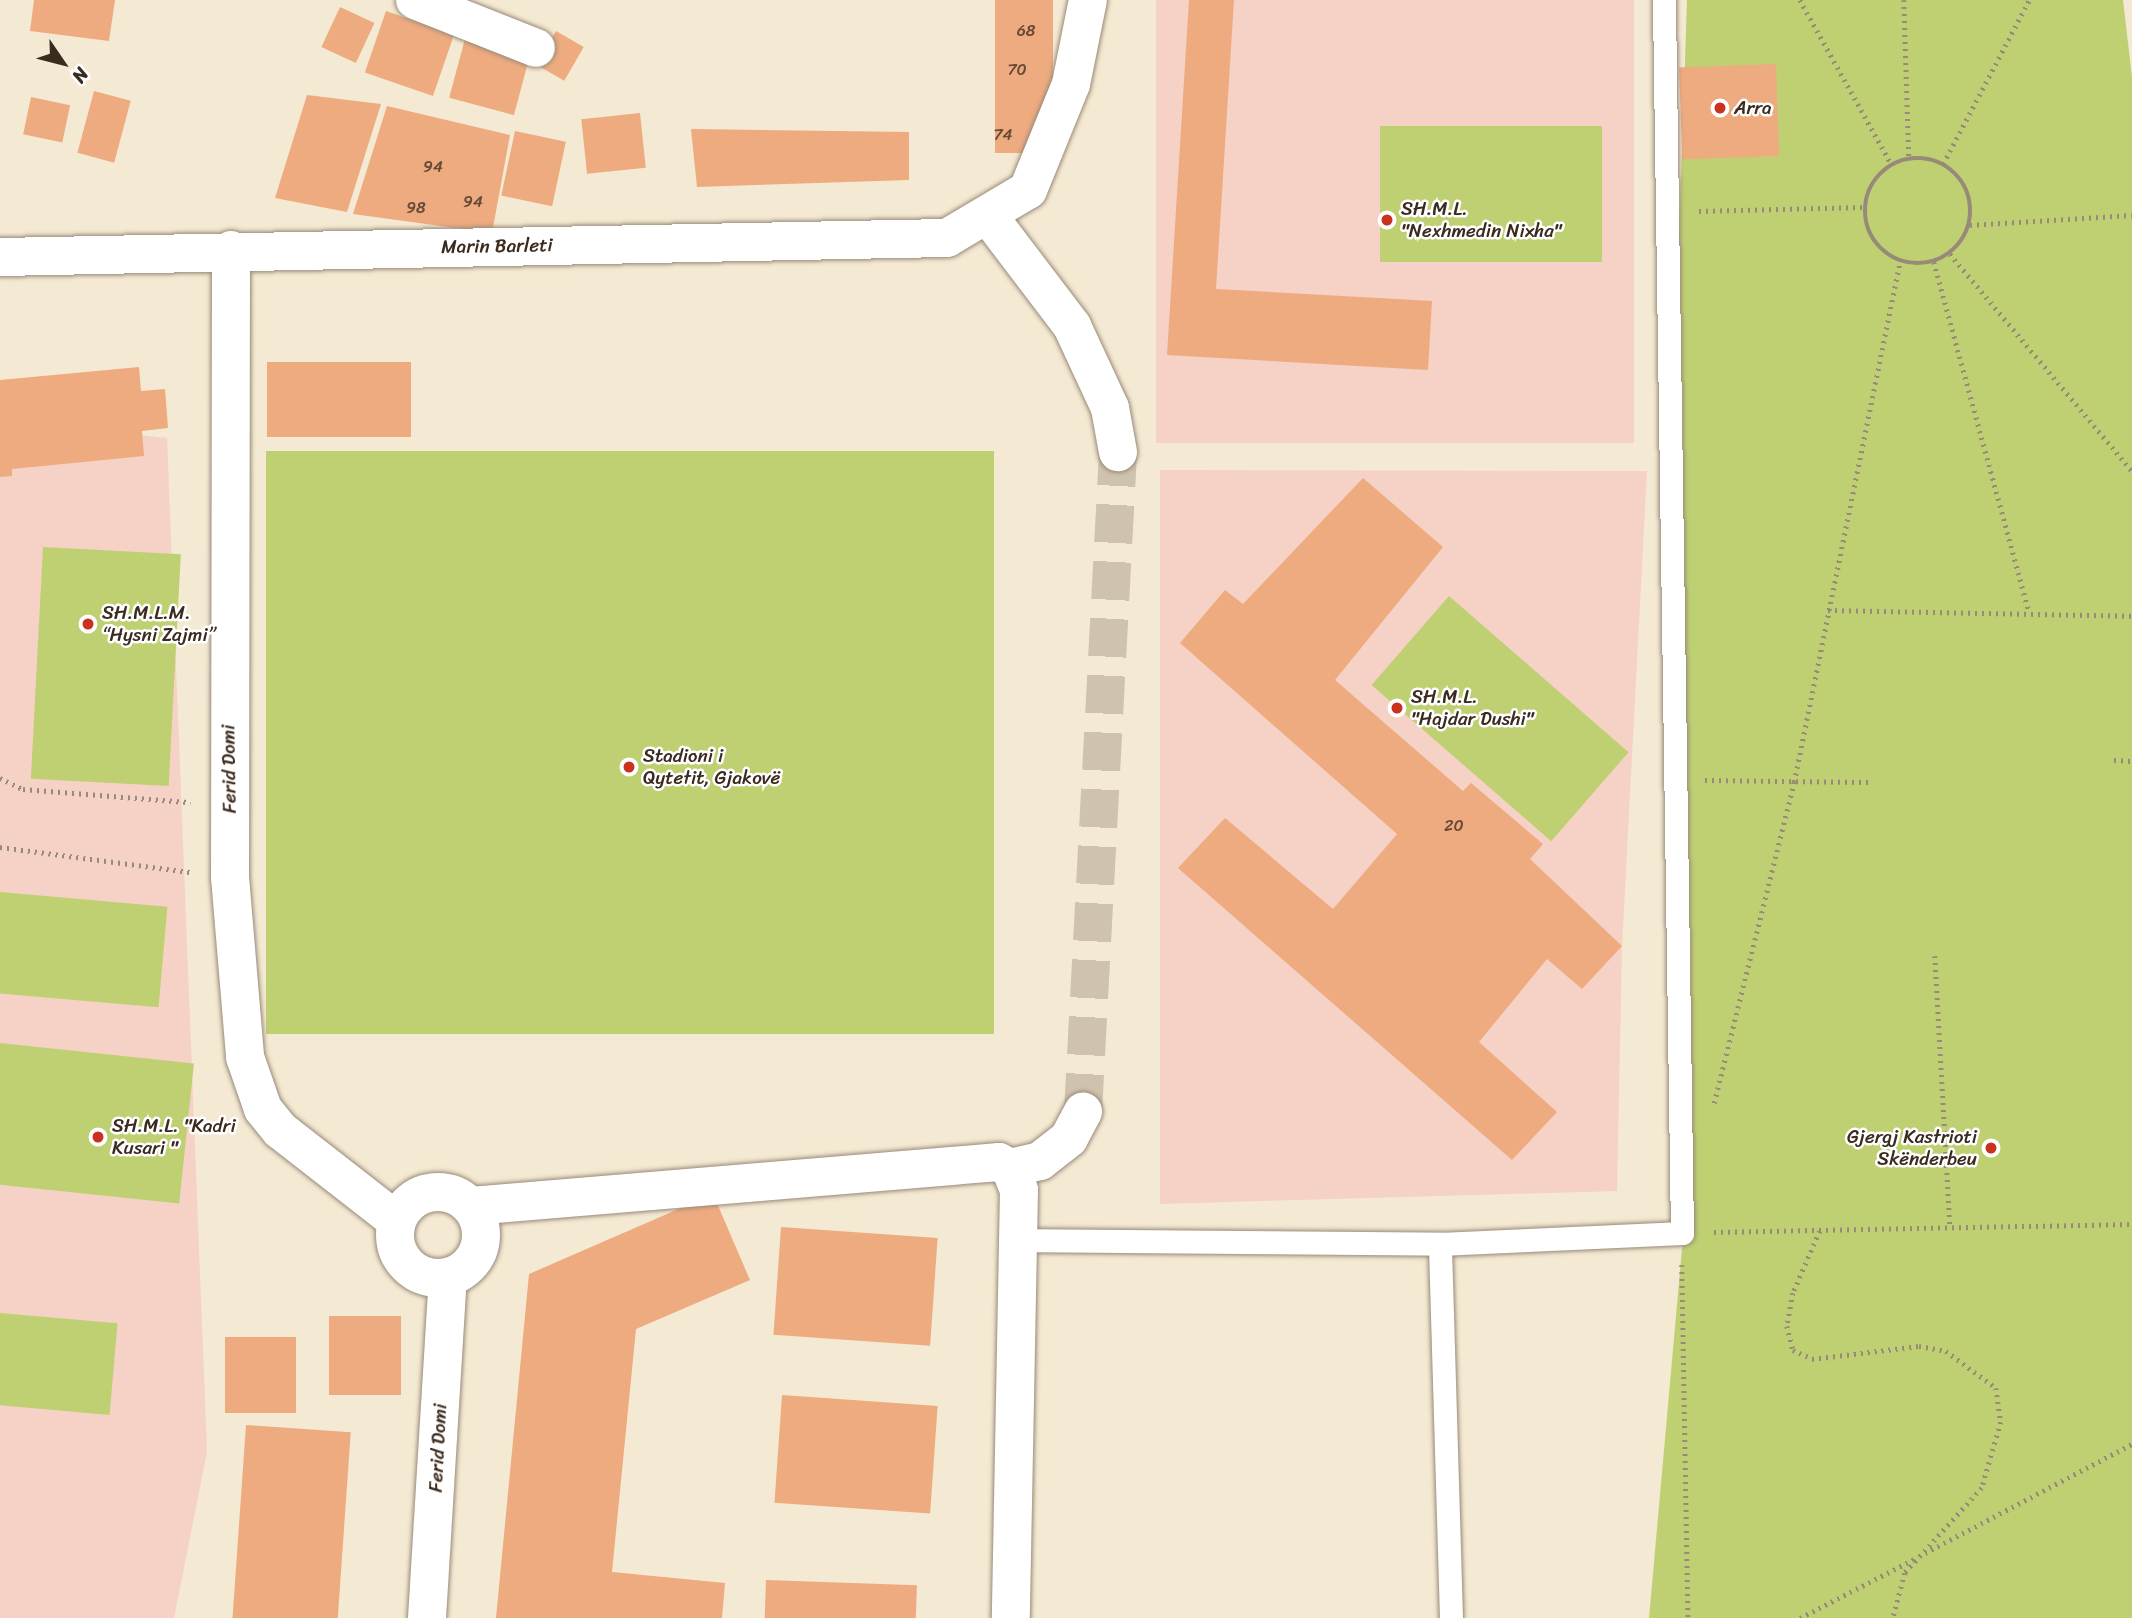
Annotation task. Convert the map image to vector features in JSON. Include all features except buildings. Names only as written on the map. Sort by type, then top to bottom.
[{"type":"street","points":[[415,0],[536,48]]},
{"type":"street","name":"Marin Barleti","points":[[0,257],[231,250],[947,238],[990,218],[1028,190],[1071,84],[1088,0]]},
{"type":"street","points":[[990,218],[1072,326],[1110,408],[1118,452]]},
{"type":"street","name":"Ferid Domi","points":[[231,250],[230,877],[244,1058],[263,1109],[280,1130],[397,1221]]},
{"type":"street","points":[[1010,1168],[1040,1161],[1069,1138],[1083,1112]]},
{"type":"street","points":[[471,1206],[999,1162],[1010,1168],[1019,1190],[1011,1618]]},
{"type":"street","points":[[429,1192],[459,1196],[471,1206],[482,1233],[480,1248],[462,1272],[448,1278],[418,1274],[406,1264],[395,1237],[397,1221],[429,1192]]},
{"type":"street","name":"Ferid Domi","points":[[428,1618],[448,1278]]},
{"type":"lane","points":[[1016,1240],[1440,1244],[1682,1233],[1664,0]]},
{"type":"lane","points":[[1440,1244],[1451,1618]]},
{"type":"path","points":[[1800,0],[1892,165]]},
{"type":"path","points":[[1904,0],[1909,159]]},
{"type":"path","points":[[1944,164],[2029,0]]},
{"type":"path","points":[[1909,159],[1944,164],[1967,190],[1970,225],[1950,254],[1934,262],[1900,261],[1874,240],[1866,207],[1870,190],[1892,165],[1909,159]]},
{"type":"path","points":[[1669,212],[1866,207]]},
{"type":"path","points":[[1970,225],[2132,215]]},
{"type":"path","points":[[1950,254],[2132,471]]},
{"type":"path","points":[[1712,1114],[1794,782],[1900,261]]},
{"type":"path","points":[[1934,262],[2028,609]]},
{"type":"path","points":[[1828,610],[2028,609],[2132,616]]},
{"type":"path","points":[[2114,760],[2132,761]]},
{"type":"path","points":[[0,778],[23,789],[229,806]]},
{"type":"path","points":[[1677,780],[1869,782]]},
{"type":"path","points":[[0,846],[230,877]]},
{"type":"path","points":[[1935,956],[1950,1227]]},
{"type":"path","points":[[1688,1618],[1682,1233],[2132,1224]]},
{"type":"path","points":[[1820,1231],[1793,1293],[1787,1326],[1793,1350],[1812,1359],[1919,1346],[1946,1350],[1996,1388],[2001,1422],[1982,1488],[1921,1556],[1898,1588],[1893,1618]]},
{"type":"path","points":[[1800,1618],[2132,1444]]},
{"type":"shaded area","name":"SH.M.L. \"Nexhmedin Nixha\"","points":[[1156,0],[1634,0],[1634,443],[1156,443]]},
{"type":"shaded area","points":[[0,419],[167,438],[207,1452],[174,1618],[0,1618]]},
{"type":"shaded area","name":"SH.M.L. \"Hajdar Dushi\"","points":[[1160,470],[1647,471],[1622,946],[1617,1191],[1160,1204]]},
{"type":"green space","points":[[1687,0],[2123,0],[2132,77],[2132,1618],[1649,1618],[1686,1204],[1678,265]]},
{"type":"green space","points":[[1380,126],[1602,126],[1602,262],[1380,262]]},
{"type":"green space","name":"Stadioni i Qytetit, Gjakovë","points":[[266,451],[994,451],[994,1034],[266,1034]]},
{"type":"green space","points":[[43,547],[181,554],[169,786],[31,779]]},
{"type":"green space","points":[[1449,596],[1629,752],[1551,841],[1372,685]]},
{"type":"green space","points":[[0,892],[167,907],[159,1007],[0,993]]},
{"type":"green space","points":[[0,1043],[194,1063],[179,1204],[0,1185]]},
{"type":"green space","points":[[0,1313],[118,1323],[110,1415],[0,1405]]},
{"type":"tunnel","points":[[1083,1112],[1118,452]]},
{"type":"place","name":"Arra","points":[[1720,108]]},
{"type":"place","name":"SH.M.L. \"Nexhmedin Nixha\"","points":[[1387,220]]},
{"type":"place","name":"SH.M.L.M. “Hysni Zajmi”","points":[[88,624]]},
{"type":"place","name":"SH.M.L. \"Hajdar Dushi\"","points":[[1397,708]]},
{"type":"place","name":"Stadioni i Qytetit, Gjakovë","points":[[629,767]]},
{"type":"place","name":"SH.M.L. \"Kadri Kusari \"","points":[[98,1137]]},
{"type":"place","name":"Gjergj Kastrioti Skënderbeu","points":[[1991,1148]]}]
